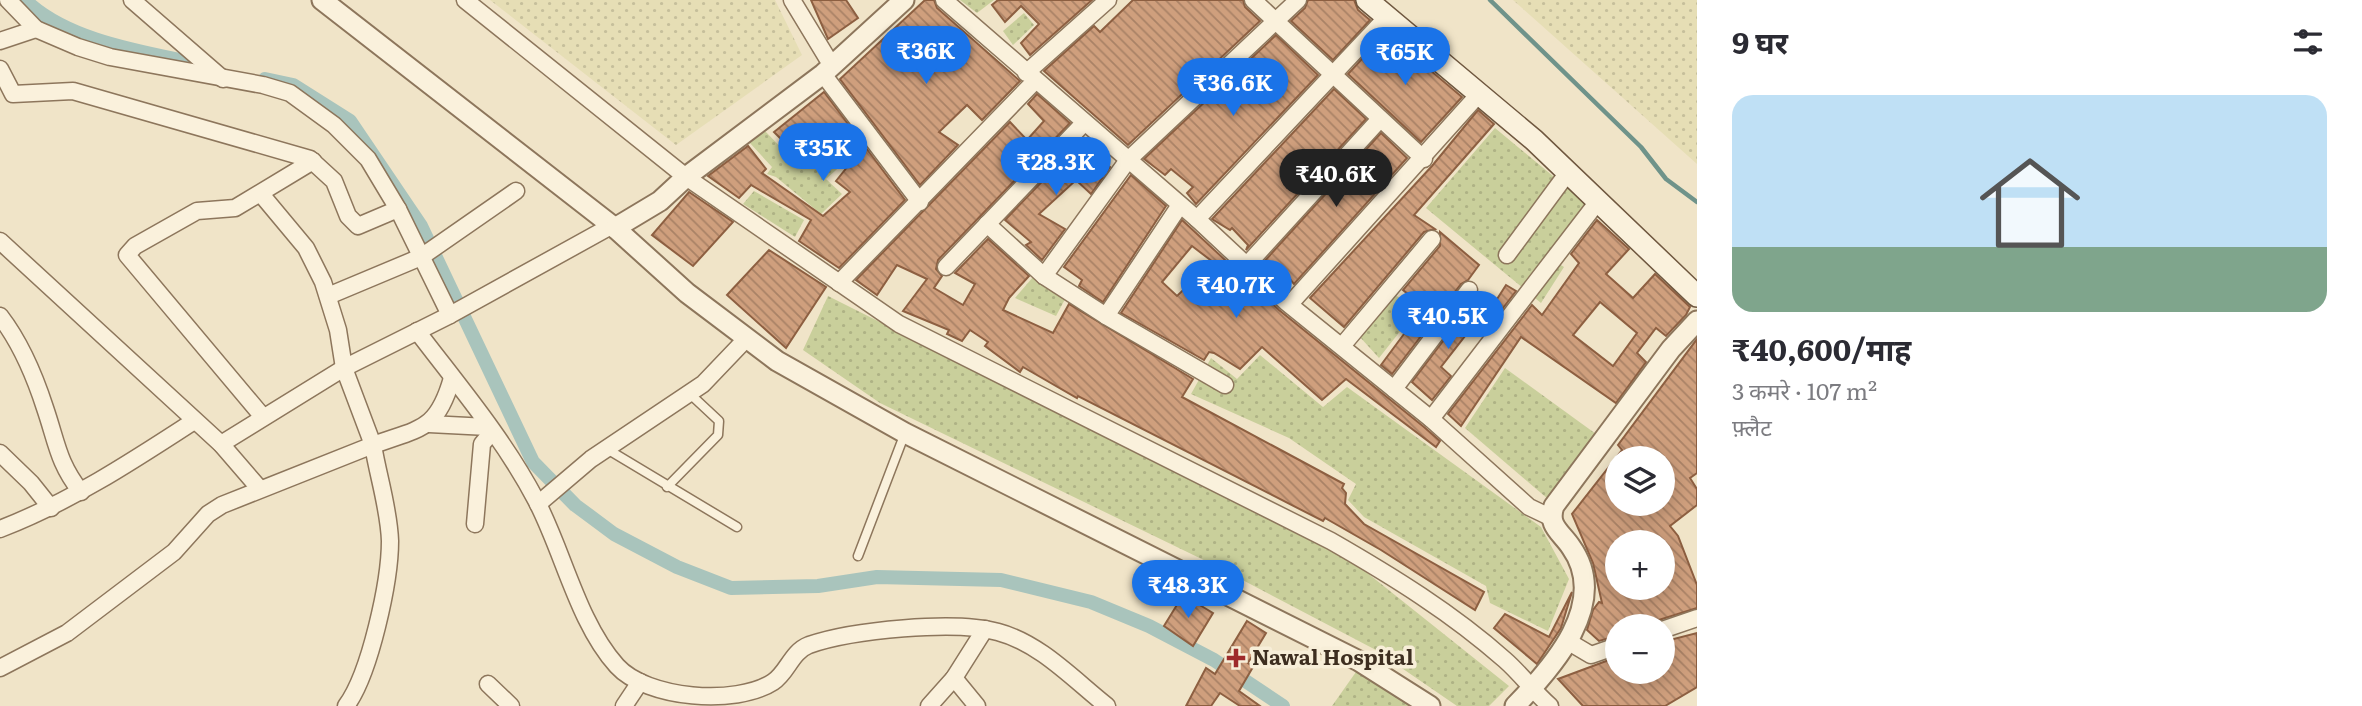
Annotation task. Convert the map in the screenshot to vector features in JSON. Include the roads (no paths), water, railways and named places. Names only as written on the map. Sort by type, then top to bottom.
[{"type":"main road","points":[[1367,0],[1569,171],[1697,296]]},
{"type":"street","points":[[8,0],[36,29],[59,40],[110,57],[279,89],[334,125],[368,159],[398,209],[450,314]]},
{"type":"street","points":[[132,0],[224,80]]},
{"type":"street","points":[[322,0],[613,227],[666,275],[746,339],[794,371],[905,432],[1359,662],[1430,706]]},
{"type":"street","points":[[465,0],[682,172],[922,338],[1170,458],[1374,565],[1444,612],[1506,661],[1550,706]]},
{"type":"street","points":[[792,0],[827,66],[920,202]]},
{"type":"street","points":[[827,66],[887,0]]},
{"type":"street","points":[[221,444],[262,416],[344,368],[638,212],[651,192],[827,66],[904,0]]},
{"type":"street","points":[[944,0],[1197,219],[1290,304],[1431,419],[1529,507],[1538,514],[1550,516]]},
{"type":"street","points":[[839,283],[920,202],[1030,77],[1108,0]]},
{"type":"street","points":[[1253,0],[1331,76],[1424,159]]},
{"type":"street","points":[[1044,276],[1128,160],[1298,0]]},
{"type":"street","points":[[1197,219],[1387,17]]},
{"type":"street","points":[[0,41],[36,29]]},
{"type":"street","points":[[0,69],[13,94],[74,91],[286,150],[313,161],[334,181],[354,223],[363,224],[398,209]]},
{"type":"street","points":[[1290,304],[1424,159],[1479,94]]},
{"type":"street","points":[[1246,266],[1380,120]]},
{"type":"street","points":[[946,267],[1084,123]]},
{"type":"street","points":[[262,416],[127,255],[135,246],[197,211],[235,208],[313,161]]},
{"type":"street","points":[[1507,255],[1569,171]]},
{"type":"street","points":[[328,296],[421,257],[516,191]]},
{"type":"street","points":[[261,194],[306,248],[328,296],[338,330],[344,368],[373,445],[390,543],[380,607],[361,685],[346,706]]},
{"type":"street","points":[[1431,419],[1599,200]]},
{"type":"street","points":[[1106,316],[1180,205]]},
{"type":"street","points":[[987,223],[1044,276],[1225,386]]},
{"type":"street","points":[[1342,346],[1432,239]]},
{"type":"street","points":[[0,241],[221,444],[259,488]]},
{"type":"street","points":[[1394,389],[1469,290]]},
{"type":"street","points":[[0,316],[22,352],[45,406],[62,466],[81,492]]},
{"type":"street","points":[[1515,706],[1569,642],[1578,617],[1582,581],[1578,557],[1552,525],[1550,516],[1554,506],[1671,349],[1697,321]]},
{"type":"street","points":[[417,331],[490,430],[550,493],[594,630],[617,666],[640,682],[683,695],[726,700],[772,682],[795,654],[805,647],[832,638],[892,629],[985,629],[1013,637],[1039,652],[1107,706]]},
{"type":"street","points":[[550,493],[607,449],[702,384],[746,339]]},
{"type":"street","points":[[429,424],[441,411],[452,378]]},
{"type":"street","points":[[0,530],[81,492],[194,421]]},
{"type":"street","points":[[0,668],[67,633],[174,552],[208,514],[259,488],[429,424],[490,430]]},
{"type":"street","points":[[475,524],[482,444],[490,430]]},
{"type":"street","points":[[0,453],[31,483],[51,508]]},
{"type":"street","points":[[1675,626],[1697,618]]},
{"type":"street","points":[[929,706],[954,678],[985,629]]},
{"type":"street","points":[[1569,642],[1591,655],[1605,650]]},
{"type":"street","points":[[954,678],[977,706]]},
{"type":"street","points":[[624,706],[640,682]]},
{"type":"street","points":[[488,684],[511,706]]},
{"type":"lane","points":[[667,487],[718,435],[719,421],[715,415],[689,393]]},
{"type":"lane","points":[[858,556],[905,432]]},
{"type":"lane","points":[[607,449],[737,527]]},
{"type":"waterway","points":[[25,0],[43,15],[87,36],[136,51],[208,66]]},
{"type":"waterway","points":[[1490,0],[1641,147],[1666,179],[1697,202]]},
{"type":"waterway","points":[[265,79],[293,85],[350,121],[421,226],[533,462],[575,505],[614,534],[677,567],[731,588],[818,586],[877,577],[1001,580],[1091,602],[1149,626],[1214,660],[1283,706]]},
{"type":"place","name":"Nawal Hospital","points":[[1236,658]]}]
